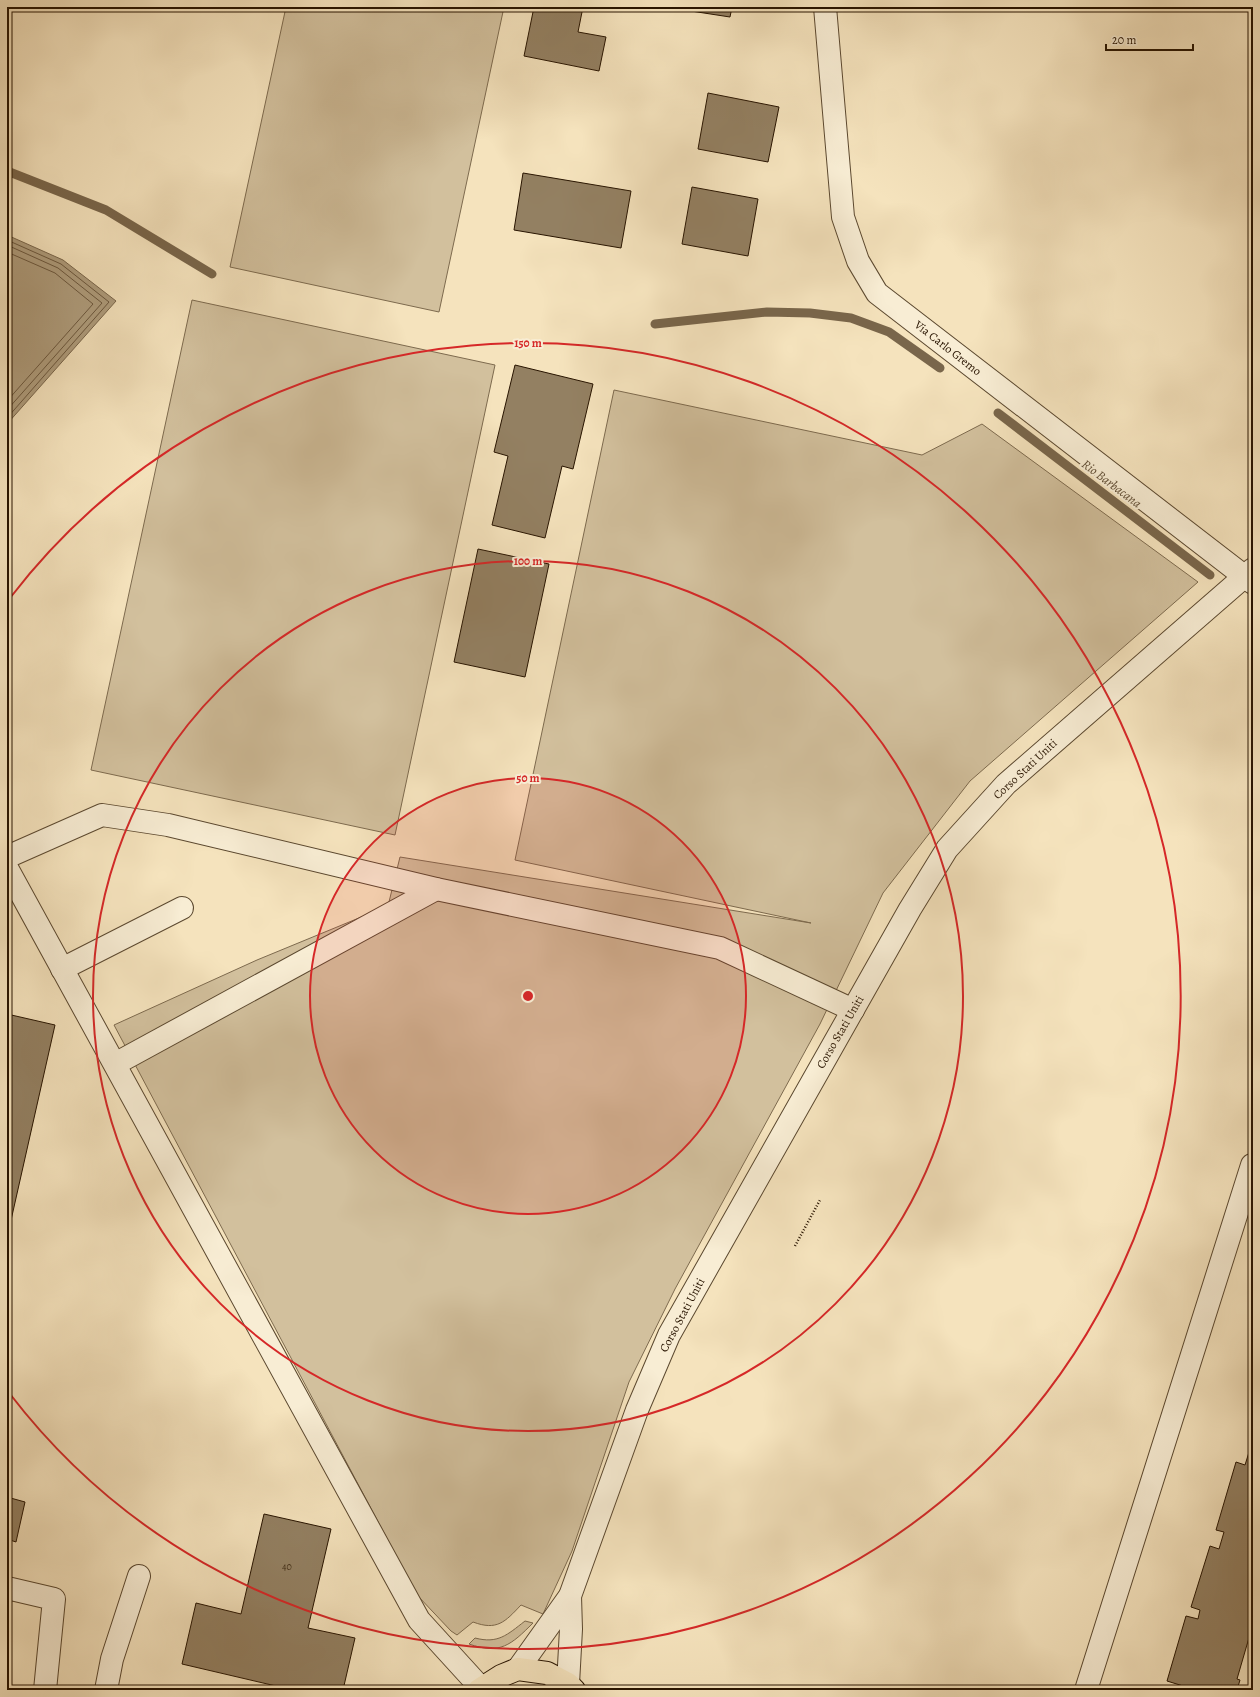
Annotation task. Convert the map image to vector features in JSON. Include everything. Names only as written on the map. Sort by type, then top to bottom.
[{"type":"main road","points":[[480,1689],[518,1669],[547,1673],[571,1687]]},
{"type":"street","name":"Via Carlo Gremo","points":[[825,7],[843,217],[858,261],[877,293],[1250,576]]},
{"type":"street","name":"Corso Stati Uniti","points":[[518,1669],[570,1596],[637,1410],[669,1335],[910,909],[947,849],[1006,784],[1250,576]]},
{"type":"street","points":[[7,857],[102,814],[168,825],[436,889],[720,948],[853,1010]]},
{"type":"street","points":[[7,868],[419,1620],[480,1689]]},
{"type":"street","points":[[115,1064],[436,889]]},
{"type":"street","points":[[62,969],[182,908]]},
{"type":"street","points":[[1086,1690],[1252,1165]]},
{"type":"street","points":[[106,1690],[112,1659],[139,1576]]},
{"type":"street","points":[[7,1588],[54,1599],[45,1690]]},
{"type":"street","name":"Corso Stati Uniti","points":[[570,1596],[571,1687]]},
{"type":"path","points":[[795,1246],[820,1200]]},
{"type":"shaded area","points":[[286,7],[504,7],[439,312],[230,267]]},
{"type":"shaded area","points":[[192,300],[495,365],[395,835],[91,770]]},
{"type":"shaded area","points":[[614,390],[922,455],[982,424],[1198,582],[970,781],[883,893],[820,1024],[675,1289],[629,1382],[572,1551],[543,1614],[521,1605],[500,1623],[488,1626],[473,1622],[457,1635],[451,1631],[417,1595],[114,1025],[257,960],[388,906],[400,857],[811,923],[515,860]]},
{"type":"shaded area","points":[[525,1621],[533,1623],[518,1637],[504,1646],[489,1648],[469,1644],[475,1638],[490,1640],[502,1637]]},
{"type":"water","points":[[7,235],[63,260],[116,301],[7,424]]},
{"type":"building","points":[[534,7],[583,7],[578,32],[606,37],[599,71],[524,56]]},
{"type":"building","points":[[665,7],[732,7],[730,17]]},
{"type":"building","points":[[708,93],[779,107],[768,162],[698,149]]},
{"type":"building","points":[[523,173],[631,191],[621,248],[514,230]]},
{"type":"building","points":[[692,187],[758,199],[748,256],[682,244]]},
{"type":"building","points":[[515,365],[593,384],[573,469],[562,466],[545,538],[492,525],[508,456],[494,452]]},
{"type":"building","points":[[478,549],[549,564],[525,677],[454,662]]},
{"type":"building","points":[[7,1014],[55,1025],[7,1238]]},
{"type":"building","points":[[1250,1449],[1253,1450],[1253,1624],[1237,1679],[1240,1680],[1237,1690],[1196,1690],[1167,1681],[1186,1616],[1198,1619],[1200,1610],[1191,1607],[1210,1546],[1219,1549],[1224,1532],[1216,1530],[1236,1462],[1245,1465]]},
{"type":"building","points":[[7,1497],[25,1502],[16,1542],[7,1539]]},
{"type":"building","points":[[264,1514],[331,1529],[308,1628],[355,1638],[343,1690],[293,1690],[182,1664],[196,1603],[241,1614]]},
{"type":"waterway","points":[[7,171],[106,210],[212,274]]},
{"type":"waterway","points":[[655,324],[767,312],[810,313],[851,318],[889,332],[940,368]]},
{"type":"waterway","name":"Rio Barbacana","points":[[998,413],[1210,575]]}]
